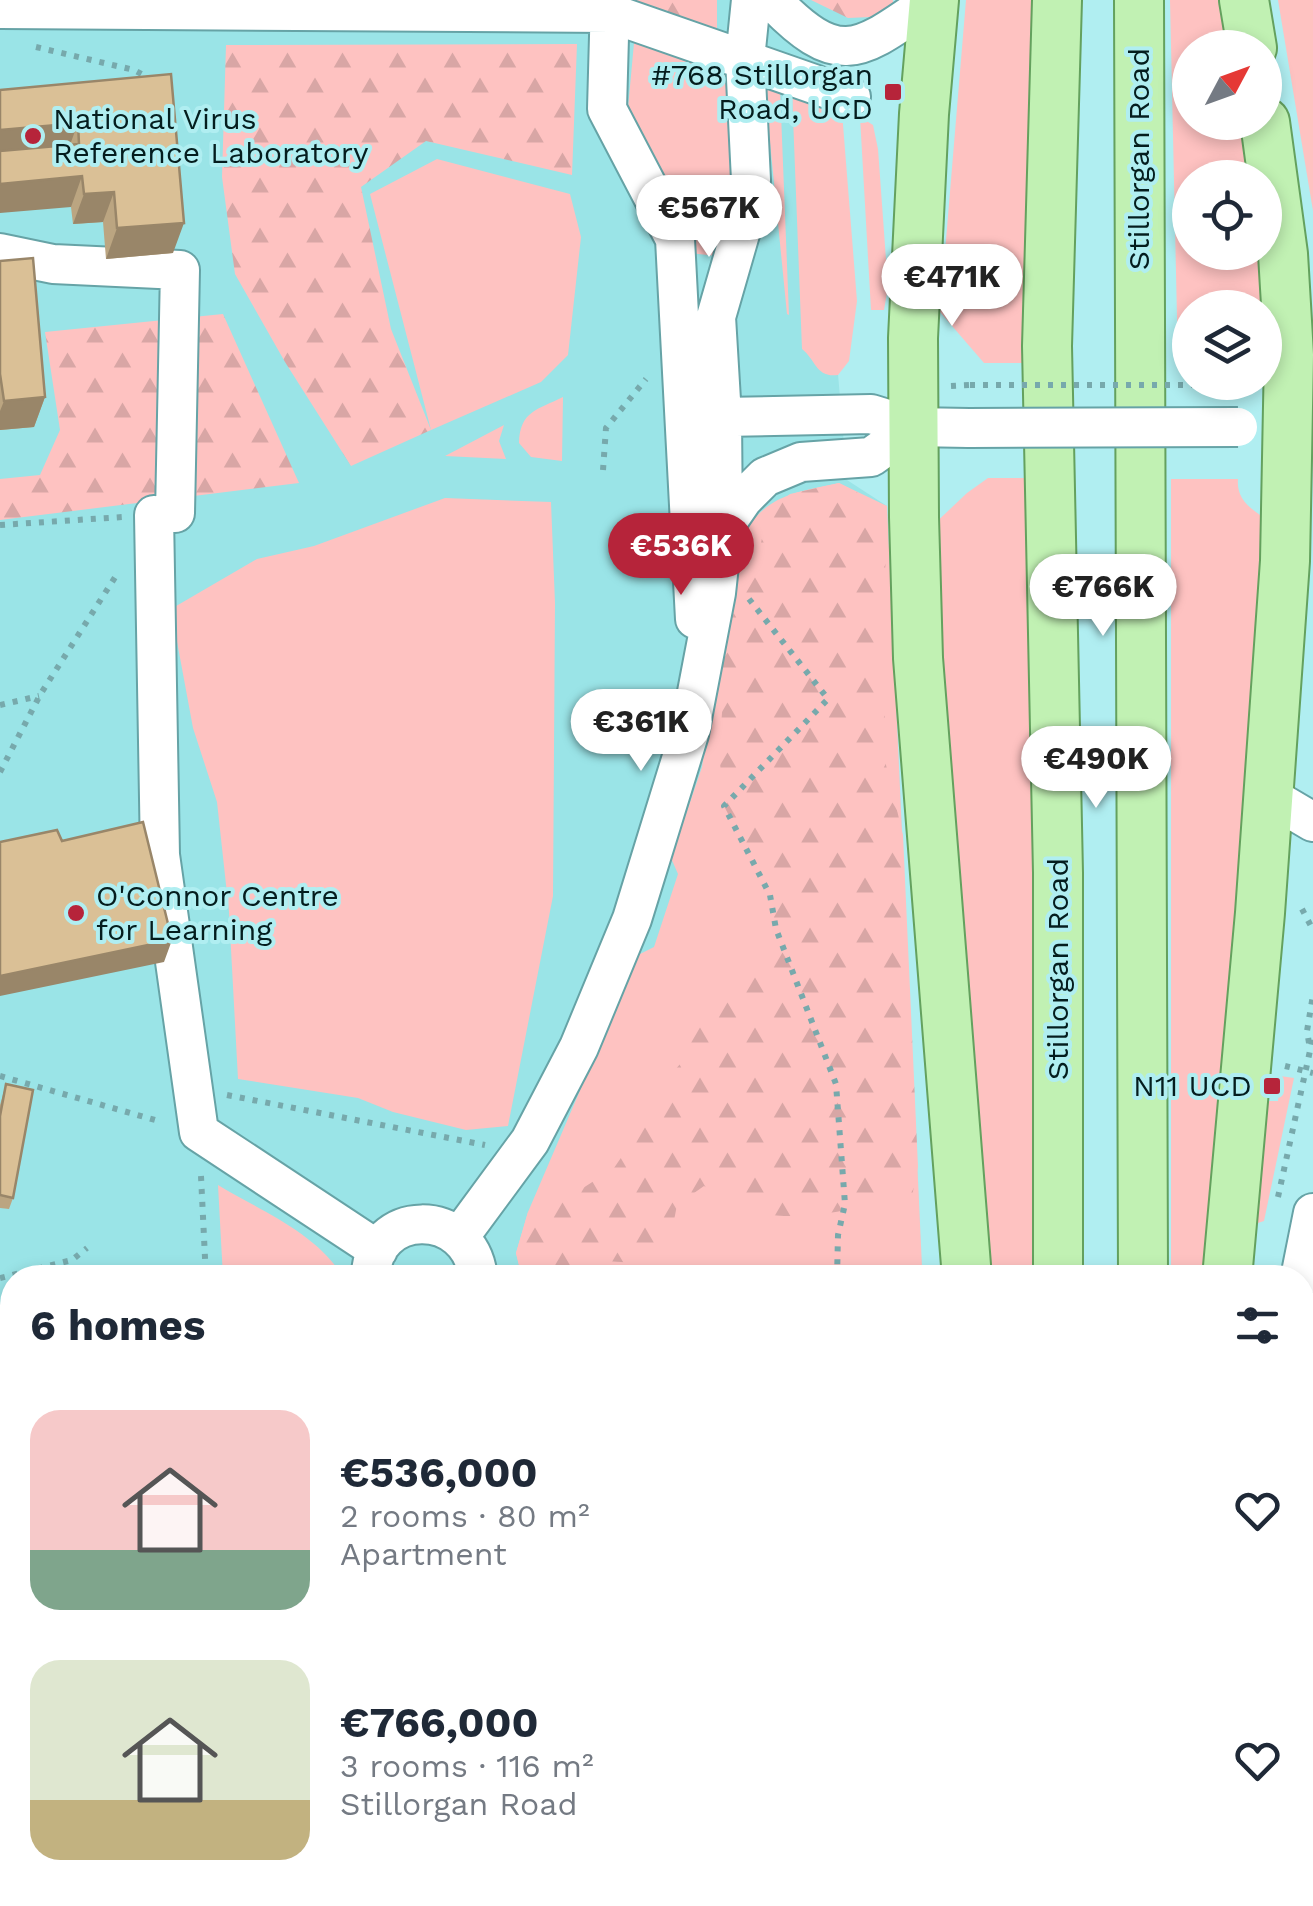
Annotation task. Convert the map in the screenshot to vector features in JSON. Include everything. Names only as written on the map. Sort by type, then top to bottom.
[{"type":"main road","points":[[934,0],[918,229],[914,428],[918,658],[965,1265]]},
{"type":"main road","name":"Stillorgan Road","points":[[1057,0],[1046,346],[1058,873],[1058,1265]]},
{"type":"main road","name":"Stillorgan Road","points":[[1139,0],[1143,1265]]},
{"type":"main road","points":[[1244,0],[1249,30]]},
{"type":"main road","points":[[1228,1265],[1285,561],[1289,355],[1283,254],[1267,140]]},
{"type":"street","points":[[460,1236],[545,1117],[579,1047],[632,919],[689,734],[716,593],[721,537],[722,416],[716,316],[746,213],[751,180],[744,59],[751,0]]},
{"type":"street","points":[[772,0],[801,30],[834,47],[870,43],[934,0]]},
{"type":"street","points":[[610,6],[607,110],[675,240],[700,681]]},
{"type":"street","points":[[0,9],[610,6],[851,97]]},
{"type":"street","points":[[0,252],[53,264],[180,270],[164,514],[160,855],[199,1132],[375,1264],[397,1230],[413,1224],[446,1227],[460,1236],[474,1255],[476,1265]]},
{"type":"street","points":[[684,444],[722,416],[871,414],[914,428],[1288,427]]},
{"type":"street","points":[[721,537],[742,499],[765,477],[801,462],[871,457],[914,428]]},
{"type":"street","points":[[1268,795],[1313,822]]},
{"type":"street","points":[[1303,1265],[1313,1212]]},
{"type":"path","points":[[23,41],[134,70],[157,83]]},
{"type":"path","points":[[603,470],[606,428],[652,373]]},
{"type":"path","points":[[970,385],[1172,385]]},
{"type":"path","points":[[0,525],[164,514]]},
{"type":"path","points":[[0,772],[40,696],[164,514]]},
{"type":"path","points":[[721,537],[732,578],[828,700],[724,806],[770,895],[776,929],[836,1084],[844,1204],[837,1265]]},
{"type":"path","points":[[0,705],[40,696]]},
{"type":"path","points":[[1296,901],[1313,930]]},
{"type":"path","points":[[1276,1205],[1311,1041],[1307,1030],[1313,995]]},
{"type":"path","points":[[0,1076],[199,1132],[205,1265]]},
{"type":"path","points":[[193,1090],[483,1144],[517,1161]]},
{"type":"path","points":[[52,1265],[72,1260],[88,1248]]},
{"type":"shaded area","points":[[0,0],[893,0],[893,16],[823,59],[847,480],[887,506],[921,1265],[0,1265]]},
{"type":"green space","points":[[629,0],[717,0],[717,33]]},
{"type":"green space","points":[[811,0],[893,0],[893,16],[848,18]]},
{"type":"green space","points":[[966,0],[1033,0],[1036,363],[984,363],[940,312]]},
{"type":"green space","points":[[1170,0],[1228,0],[1232,30],[1172,30],[1172,91]]},
{"type":"green space","points":[[1278,0],[1313,0],[1313,211]]},
{"type":"green space","points":[[635,32],[727,68],[737,169],[717,256],[689,253],[655,163],[628,108]]},
{"type":"green space","points":[[577,44],[572,175],[426,141],[361,187],[391,329],[431,430],[351,466],[235,274],[222,177],[226,45]]},
{"type":"green space","points":[[764,82],[780,88],[789,315],[787,314]]},
{"type":"green space","points":[[792,91],[842,112],[857,301],[849,361],[838,375],[825,374],[802,349]]},
{"type":"green space","points":[[860,117],[873,125],[878,149],[888,287],[884,310],[871,310]]},
{"type":"green space","points":[[1173,140],[1245,140],[1248,160],[1174,160]]},
{"type":"green space","points":[[437,159],[570,194],[581,237],[568,355],[541,382],[431,430],[370,194]]},
{"type":"green space","points":[[1176,270],[1262,270],[1263,290],[1176,290]]},
{"type":"green space","points":[[223,314],[299,483],[0,520],[0,479],[40,475],[60,430],[45,332]]},
{"type":"green space","points":[[563,397],[562,461],[531,457],[519,443],[523,424],[532,413]]},
{"type":"green space","points":[[504,425],[499,441],[506,459],[445,456]]},
{"type":"green space","points":[[988,478],[1039,478],[1034,1265],[984,1265],[929,529]]},
{"type":"green space","points":[[1171,479],[1238,479],[1243,499],[1270,522],[1210,1265],[1171,1265]]},
{"type":"green space","points":[[839,483],[887,506],[922,1265],[519,1265],[516,1253],[528,1212],[638,955],[654,947],[678,874],[671,858],[702,767],[735,545],[767,507],[804,491]]},
{"type":"green space","points":[[839,483],[877,503],[886,558],[882,609],[886,765],[903,835],[918,1167],[912,1196],[834,1212],[773,1215],[741,1208],[704,1186],[677,1205],[669,1246],[652,1264],[590,1260],[586,1265],[519,1265],[516,1253],[528,1212],[583,1188],[614,1168],[631,1143],[646,1103],[681,1063],[686,1036],[722,990],[765,950],[770,895],[724,806],[719,752],[723,700],[719,669],[729,623],[755,570],[768,511],[790,494]]},
{"type":"green space","points":[[445,498],[551,502],[555,603],[553,896],[508,1126],[466,1130],[393,1112],[358,1098],[238,1079],[229,912],[217,802],[193,728],[171,609],[257,559],[314,546]]},
{"type":"green space","points":[[1280,1076],[1294,1078],[1264,1221],[1255,1224],[1268,1101],[1278,1101]]},
{"type":"green space","points":[[218,1185],[303,1235],[335,1265],[222,1265]]},
{"type":"building","points":[[171,74],[184,223],[117,228],[114,192],[84,194],[82,176],[0,184],[0,151],[79,144],[78,123],[0,130],[0,90]]},
{"type":"building","points":[[33,258],[45,397],[4,401],[0,374],[0,261]]},
{"type":"building","name":"O'Connor Centre for Learning","points":[[143,822],[172,940],[0,976],[0,842],[57,830],[62,841]]},
{"type":"building","points":[[6,1084],[33,1090],[13,1198],[0,1195],[0,1116]]},
{"type":"place","name":"#768 Stillorgan Road, UCD","points":[[893,92]]},
{"type":"place","name":"National Virus Reference Laboratory","points":[[33,136]]},
{"type":"place","name":"O'Connor Centre for Learning","points":[[76,913]]},
{"type":"place","name":"N11 UCD","points":[[1272,1086]]}]
